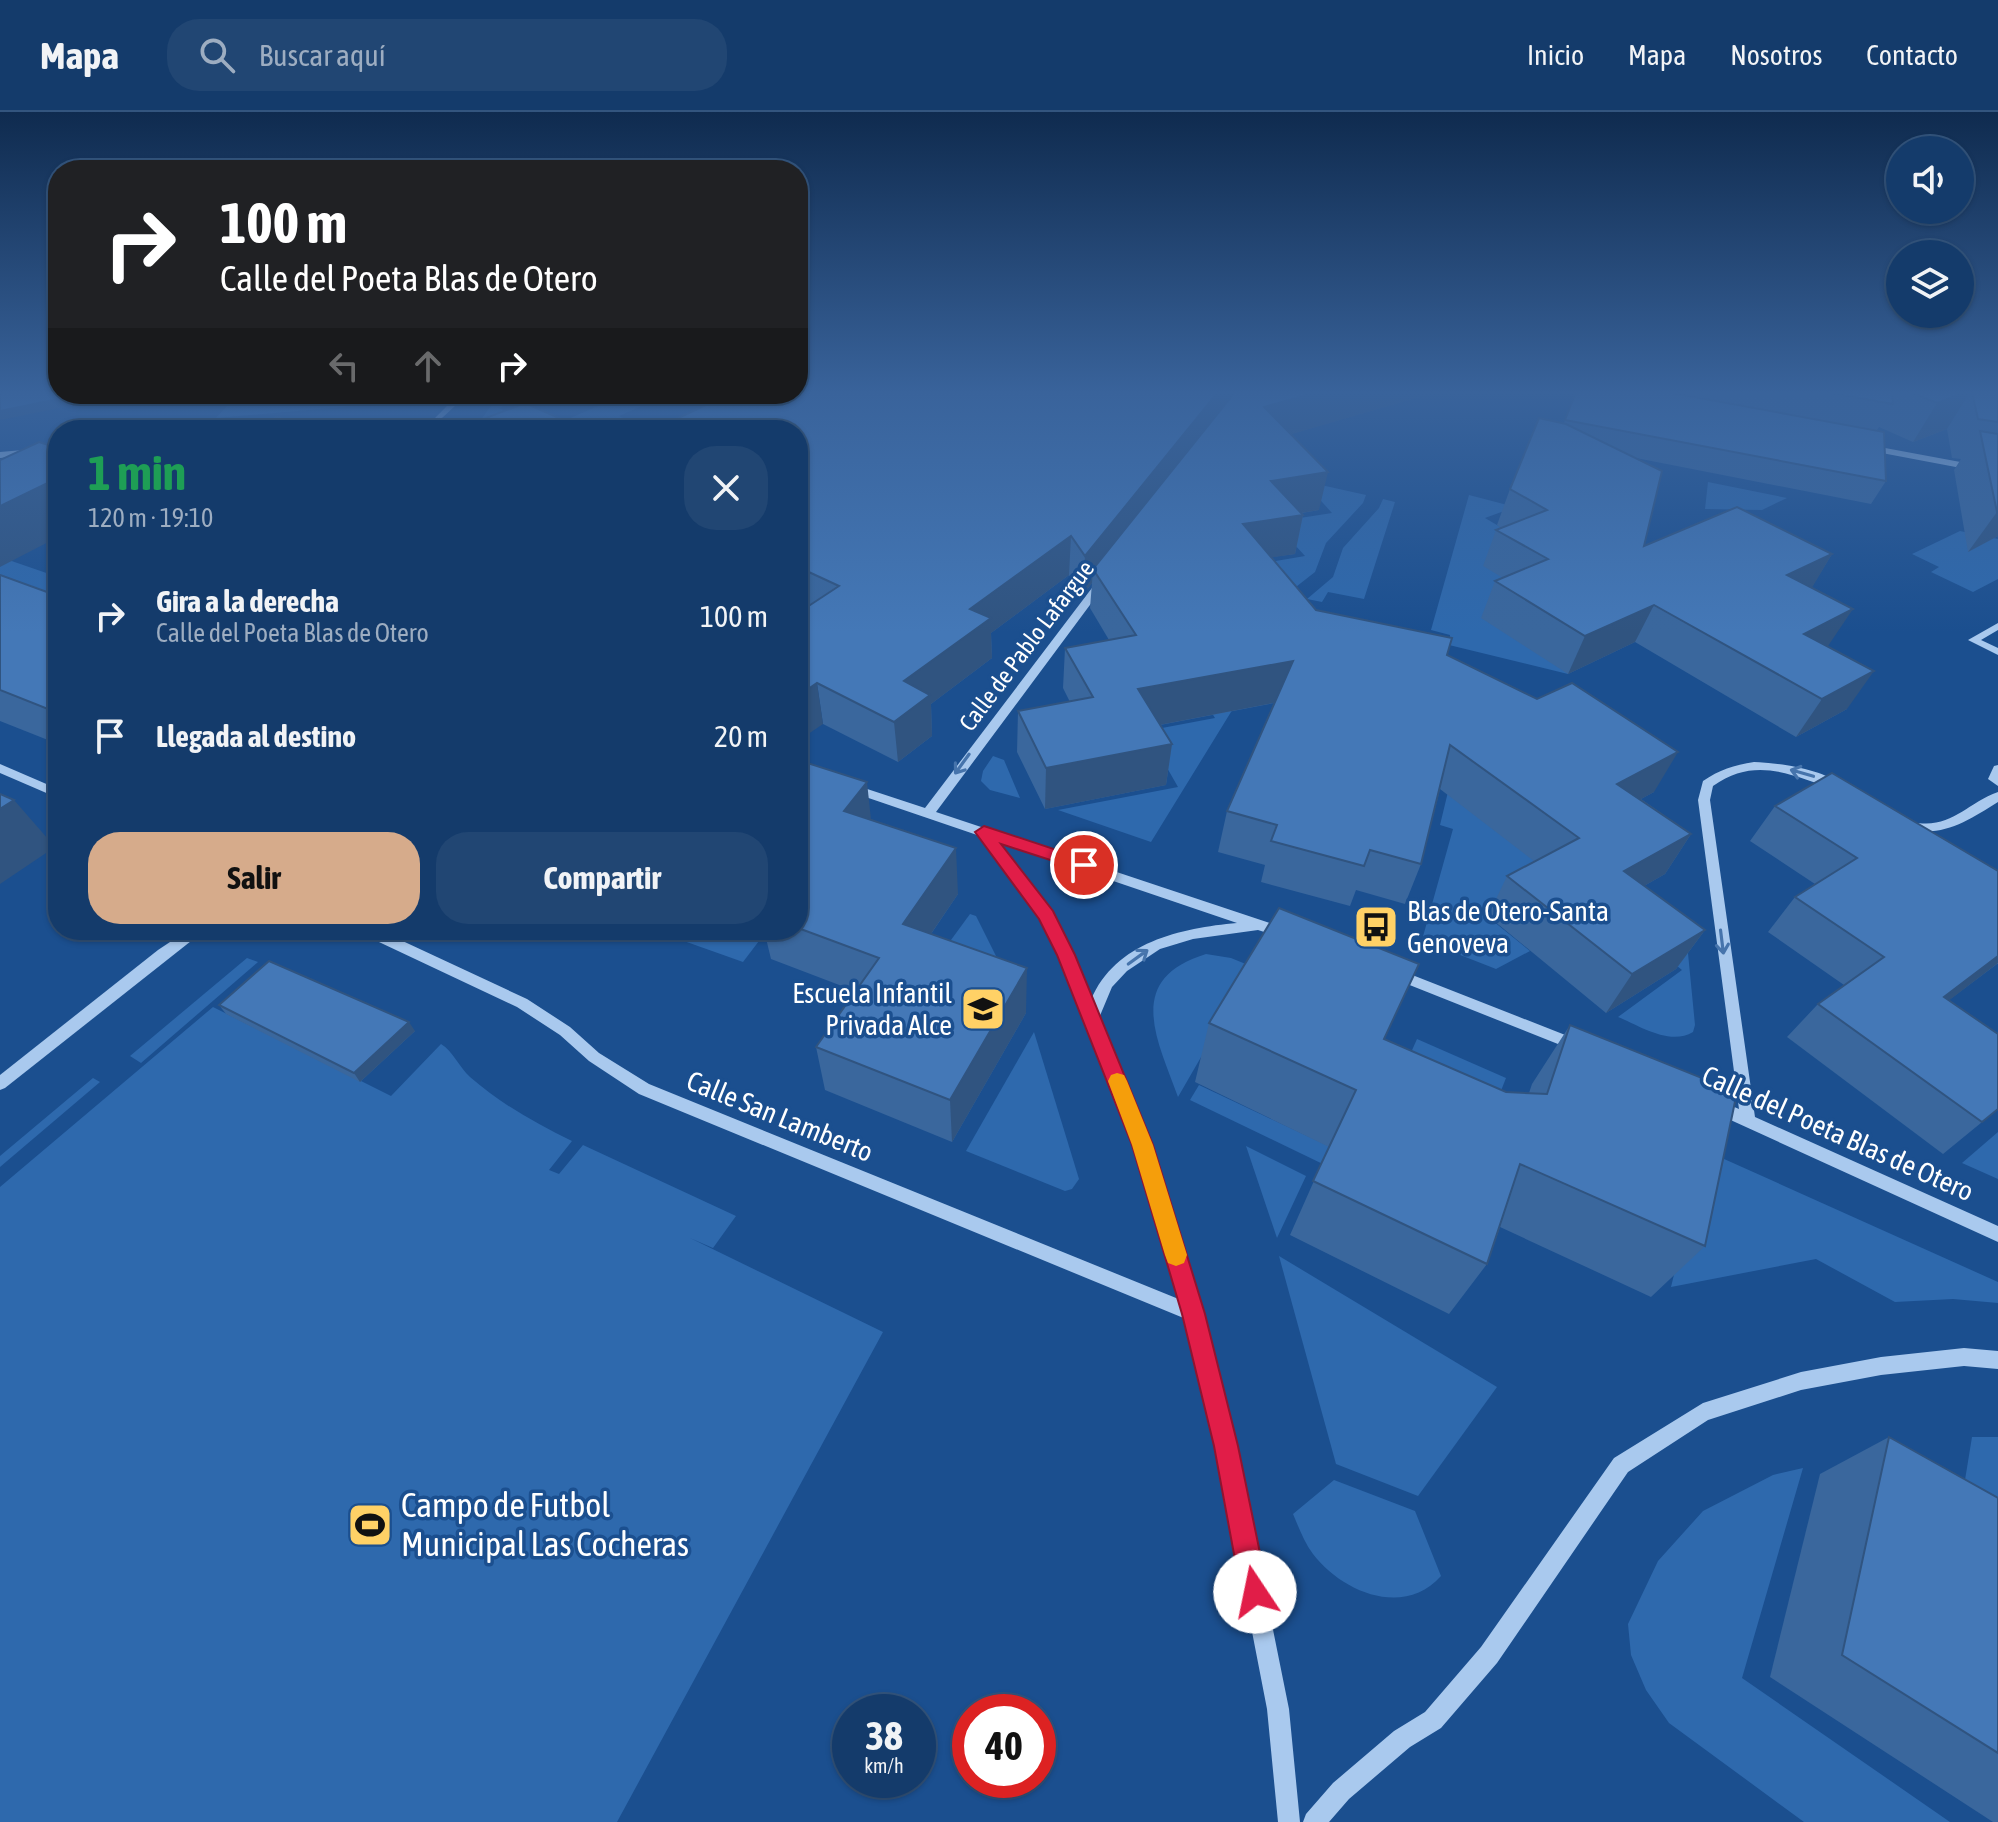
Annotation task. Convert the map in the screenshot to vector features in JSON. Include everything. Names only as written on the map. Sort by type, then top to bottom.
[{"type":"street","name":"Calle de Pablo Lafargue","points":[[929,812],[1113,566]]},
{"type":"street","points":[[1998,626],[1973,640],[1998,652]]},
{"type":"street","points":[[1748,1119],[1724,966],[1704,800],[1707,784],[1728,770],[1767,765],[1804,773],[1856,796]]},
{"type":"street","points":[[0,768],[48,790]]},
{"type":"street","points":[[1998,769],[1994,779],[1998,782]]},
{"type":"street","points":[[837,783],[1305,941]]},
{"type":"street","points":[[1894,819],[1928,831],[1941,829],[1998,796]]},
{"type":"street","points":[[984,832],[1046,916],[1092,1017],[1143,1145],[1194,1314],[1226,1446],[1278,1709],[1289,1822]]},
{"type":"street","points":[[1092,1017],[1107,984],[1155,946],[1182,934],[1260,925]]},
{"type":"street","points":[[0,1084],[183,940]]},
{"type":"street","name":"Calle San Lamberto","points":[[388,940],[522,1003],[565,1031],[594,1057],[644,1089],[1194,1314]]},
{"type":"street","points":[[1379,968],[1598,1055]]},
{"type":"street","name":"Calle del Poeta Blas de Otero","points":[[1708,1102],[1998,1234]]},
{"type":"street","points":[[1314,1822],[1341,1791],[1443,1709],[1489,1655],[1621,1465],[1703,1412],[1801,1381],[1881,1366],[1944,1359],[1998,1360]]},
{"type":"shaded area","points":[[1303,481],[1366,495],[1363,503],[1326,543],[1315,572],[1278,601],[1252,565],[1305,556],[1274,522],[1332,513]]},
{"type":"shaded area","points":[[1708,482],[1787,498],[1762,510],[1705,509]]},
{"type":"shaded area","points":[[1469,495],[1515,507],[1485,518],[1533,546],[1533,596],[1568,674],[1449,645],[1450,635],[1431,630]]},
{"type":"shaded area","points":[[1383,499],[1395,502],[1364,599],[1328,592],[1322,602],[1307,599],[1333,577],[1343,548],[1379,508]]},
{"type":"shaded area","points":[[1960,531],[1998,539],[1998,579],[1973,592],[1931,572],[1939,567],[1912,554]]},
{"type":"shaded area","points":[[0,557],[48,574],[48,594],[31,603],[0,591]]},
{"type":"shaded area","points":[[1184,669],[1255,673],[1151,842],[1058,810],[1178,787],[1146,731],[1215,718]]},
{"type":"shaded area","points":[[1472,692],[1557,878],[1488,917],[1530,951],[1496,969],[1422,940],[1453,829],[1440,825]]},
{"type":"shaded area","points":[[993,756],[1004,760],[1020,798],[990,790],[981,781],[983,771]]},
{"type":"shaded area","points":[[970,914],[976,916],[1009,982],[940,955]]},
{"type":"shaded area","points":[[1634,931],[1687,943],[1695,1025],[1693,1032],[1684,1036],[1665,1036],[1618,1017],[1682,970]]},
{"type":"shaded area","points":[[681,940],[760,940],[743,962]]},
{"type":"shaded area","points":[[1206,954],[1231,958],[1253,967],[1178,1097],[1156,1033],[1153,1013],[1156,995],[1164,979],[1180,965]]},
{"type":"shaded area","points":[[247,958],[258,962],[141,1063],[130,1056]]},
{"type":"shaded area","name":"Campo de Futbol Municipal Las Cocheras","points":[[213,1007],[391,1096],[441,1044],[470,1077],[494,1096],[572,1141],[549,1170],[559,1174],[583,1145],[736,1216],[713,1248],[690,1238],[883,1332],[617,1822],[0,1822],[0,1187]]},
{"type":"shaded area","points":[[1034,1032],[1079,1179],[1072,1189],[1065,1191],[966,1151]]},
{"type":"shaded area","points":[[1417,1039],[1506,1078],[1477,1152],[1385,1111]]},
{"type":"shaded area","points":[[93,1078],[100,1082],[0,1167],[0,1156]]},
{"type":"shaded area","points":[[1199,1085],[1337,1150],[1329,1167],[1190,1100]]},
{"type":"shaded area","points":[[1998,1132],[1998,1179],[1962,1163]]},
{"type":"shaded area","points":[[1246,1146],[1306,1176],[1277,1238]]},
{"type":"shaded area","points":[[1704,1150],[1998,1282],[1998,1303],[1953,1299],[1895,1302],[1816,1259],[1671,1287]]},
{"type":"shaded area","points":[[1279,1256],[1497,1387],[1418,1496],[1336,1464]]},
{"type":"shaded area","points":[[1972,1437],[1998,1437],[1998,1552],[1957,1529]]},
{"type":"shaded area","points":[[1803,1468],[1742,1678],[1950,1822],[1804,1822],[1669,1723],[1646,1690],[1631,1655],[1628,1624],[1658,1561],[1703,1511],[1773,1475]]},
{"type":"shaded area","points":[[1334,1480],[1415,1511],[1441,1576],[1426,1589],[1409,1596],[1392,1598],[1356,1589],[1325,1568],[1307,1545],[1293,1514]]},
{"type":"building","points":[[0,472],[48,472],[48,483],[0,506]]},
{"type":"building","points":[[808,472],[1153,472],[1085,556],[1071,536],[970,609],[991,618],[904,681],[930,695],[894,722],[817,683],[808,689],[808,606],[839,586],[808,572]]},
{"type":"building","points":[[1171,472],[1328,472],[1271,481],[1303,515],[1243,524],[1316,610],[1452,638],[1447,655],[1537,699],[1572,683],[1678,752],[1617,784],[1691,834],[1624,871],[1705,930],[1632,974],[1507,876],[1579,838],[1450,745],[1421,864],[1370,850],[1364,866],[1271,841],[1277,825],[1227,811],[1293,661],[1138,689],[1172,744],[1046,768],[1018,711],[1093,697],[1065,648],[1136,635],[1093,569]]},
{"type":"building","points":[[1517,472],[1662,472],[1644,546],[1737,507],[1832,554],[1787,575],[1853,609],[1804,634],[1874,671],[1822,699],[1654,605],[1585,636],[1495,581],[1548,559],[1496,530],[1547,510],[1510,489]]},
{"type":"building","points":[[1838,472],[1886,472],[1886,481]]},
{"type":"building","points":[[1989,472],[1998,472],[1997,512]]},
{"type":"building","points":[[0,575],[48,592],[48,709],[0,690]]},
{"type":"building","points":[[808,763],[867,782],[844,811],[956,848],[903,924],[1027,968],[950,1100],[816,1047],[879,958],[808,932]]},
{"type":"building","points":[[1832,773],[1998,871],[1998,956],[1944,997],[1998,1034],[1998,1109],[1982,1122],[1818,1004],[1884,957],[1795,897],[1857,858],[1775,806]]},
{"type":"building","points":[[0,794],[14,800],[0,809]]},
{"type":"building","points":[[1279,908],[1419,964],[1384,1039],[1506,1092],[1547,1094],[1570,1025],[1737,1092],[1705,1246],[1520,1164],[1487,1264],[1313,1181],[1356,1090],[1209,1023]]},
{"type":"building","points":[[269,961],[409,1022],[354,1073],[219,1005]]},
{"type":"building","points":[[1889,1437],[1998,1498],[1998,1753],[1842,1655]]},
{"type":"slow traffic","points":[[1117,1081],[1143,1145],[1176,1255]]},
{"type":"place","name":"Blas de Otero-Santa Genoveva","points":[[1376,927]]},
{"type":"place","name":"Escuela Infantil Privada Alce","points":[[983,1009]]},
{"type":"place","name":"Campo de Futbol Municipal Las Cocheras","points":[[370,1525]]},
{"type":"route","points":[[1084,865],[984,832],[1025,884],[1066,955],[1143,1145],[1194,1314],[1226,1446],[1255,1592]]}]
